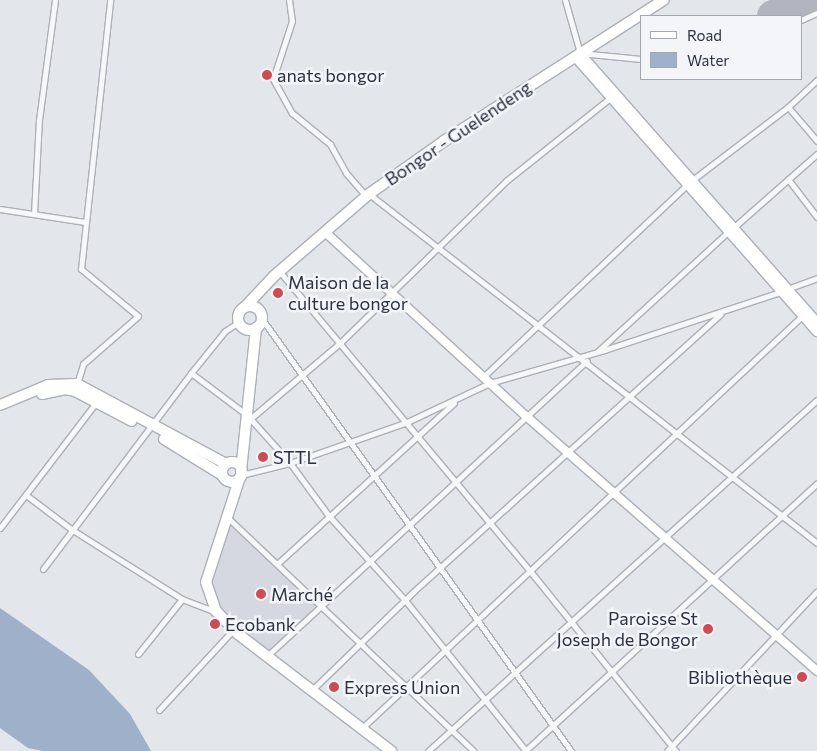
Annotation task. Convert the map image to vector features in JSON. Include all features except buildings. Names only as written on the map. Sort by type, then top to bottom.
[{"type":"highway","name":"Bongor - Guelendeng","points":[[640,15],[664,0]]},
{"type":"highway","name":"Bongor - Guelendeng","points":[[241,325],[240,312],[266,284],[368,196],[444,141],[640,15]]},
{"type":"highway","points":[[227,517],[223,477],[249,417],[254,352],[266,284]]},
{"type":"highway","points":[[245,307],[259,319]]},
{"type":"highway","points":[[254,352],[241,325],[259,319]]},
{"type":"highway","points":[[0,405],[48,385],[77,384],[101,394],[223,477],[234,482],[241,474]]},
{"type":"highway","points":[[0,412],[38,396],[65,389],[97,400],[150,428],[228,463],[237,464],[241,474]]},
{"type":"highway","points":[[244,430],[241,474],[206,582],[216,611],[233,630],[313,689],[390,751]]},
{"type":"street","points":[[34,214],[39,120],[55,0]]},
{"type":"street","points":[[77,384],[83,364],[138,316],[81,269],[110,0]]},
{"type":"street","points":[[289,0],[292,21],[273,79],[292,113],[330,144],[346,173],[368,196],[538,326],[582,357],[678,432],[729,477],[817,543]]},
{"type":"street","points":[[565,0],[577,55],[610,98],[730,230],[817,332]]},
{"type":"street","points":[[802,20],[817,13]]},
{"type":"street","points":[[577,55],[640,59]]},
{"type":"street","points":[[577,55],[688,184]]},
{"type":"street","points":[[277,564],[460,398],[486,380],[538,326],[688,184],[788,107],[817,80]]},
{"type":"street","points":[[249,417],[302,376],[340,342],[434,247],[528,161],[610,98]]},
{"type":"street","points":[[788,107],[817,141]]},
{"type":"street","points":[[596,353],[730,230],[817,154]]},
{"type":"street","points":[[788,180],[817,217]]},
{"type":"street","points":[[0,209],[85,222]]},
{"type":"street","points":[[325,232],[566,452],[817,671]]},
{"type":"street","points":[[279,271],[490,522],[676,751]]},
{"type":"street","points":[[486,380],[596,353],[722,313],[817,278]]},
{"type":"street","points":[[783,291],[817,322]]},
{"type":"street","points":[[313,689],[360,641],[629,394],[722,313]]},
{"type":"street","points":[[362,728],[802,316]]},
{"type":"street","points":[[259,319],[410,522],[571,751]]},
{"type":"street","points":[[43,569],[71,529],[150,428],[190,373],[225,331],[241,325]]},
{"type":"street","points":[[267,656],[369,559],[587,361]]},
{"type":"street","points":[[190,373],[249,417],[290,462],[329,516],[405,600],[526,751],[817,483]]},
{"type":"street","points":[[241,474],[290,462],[350,442],[407,422],[460,398]]},
{"type":"street","points":[[0,528],[97,400]]},
{"type":"street","points":[[428,751],[516,673],[663,535],[817,400]]},
{"type":"street","points":[[26,495],[71,529],[182,599],[216,611]]},
{"type":"street","points":[[227,517],[474,751]]},
{"type":"street","points":[[668,751],[817,591]]},
{"type":"street","points":[[138,654],[182,599]]},
{"type":"street","points":[[158,710],[233,630]]},
{"type":"shaded area","points":[[233,519],[325,605],[273,655],[230,622],[217,606],[209,585]]},
{"type":"water","points":[[0,608],[89,670],[130,714],[151,751],[43,751],[28,748],[0,728]]},
{"type":"runway","points":[[775,15],[811,0]]},
{"type":"place","name":"anats bongor","points":[[267,75]]},
{"type":"place","name":"Maison de la culture bongor","points":[[278,293]]},
{"type":"place","name":"STTL","points":[[263,457]]},
{"type":"place","name":"Marché","points":[[261,594]]},
{"type":"place","name":"Ecobank","points":[[215,624]]},
{"type":"place","name":"Paroisse St Joseph de Bongor","points":[[708,629]]},
{"type":"place","name":"Bibliothèque","points":[[802,677]]},
{"type":"place","name":"Express Union","points":[[334,687]]}]
